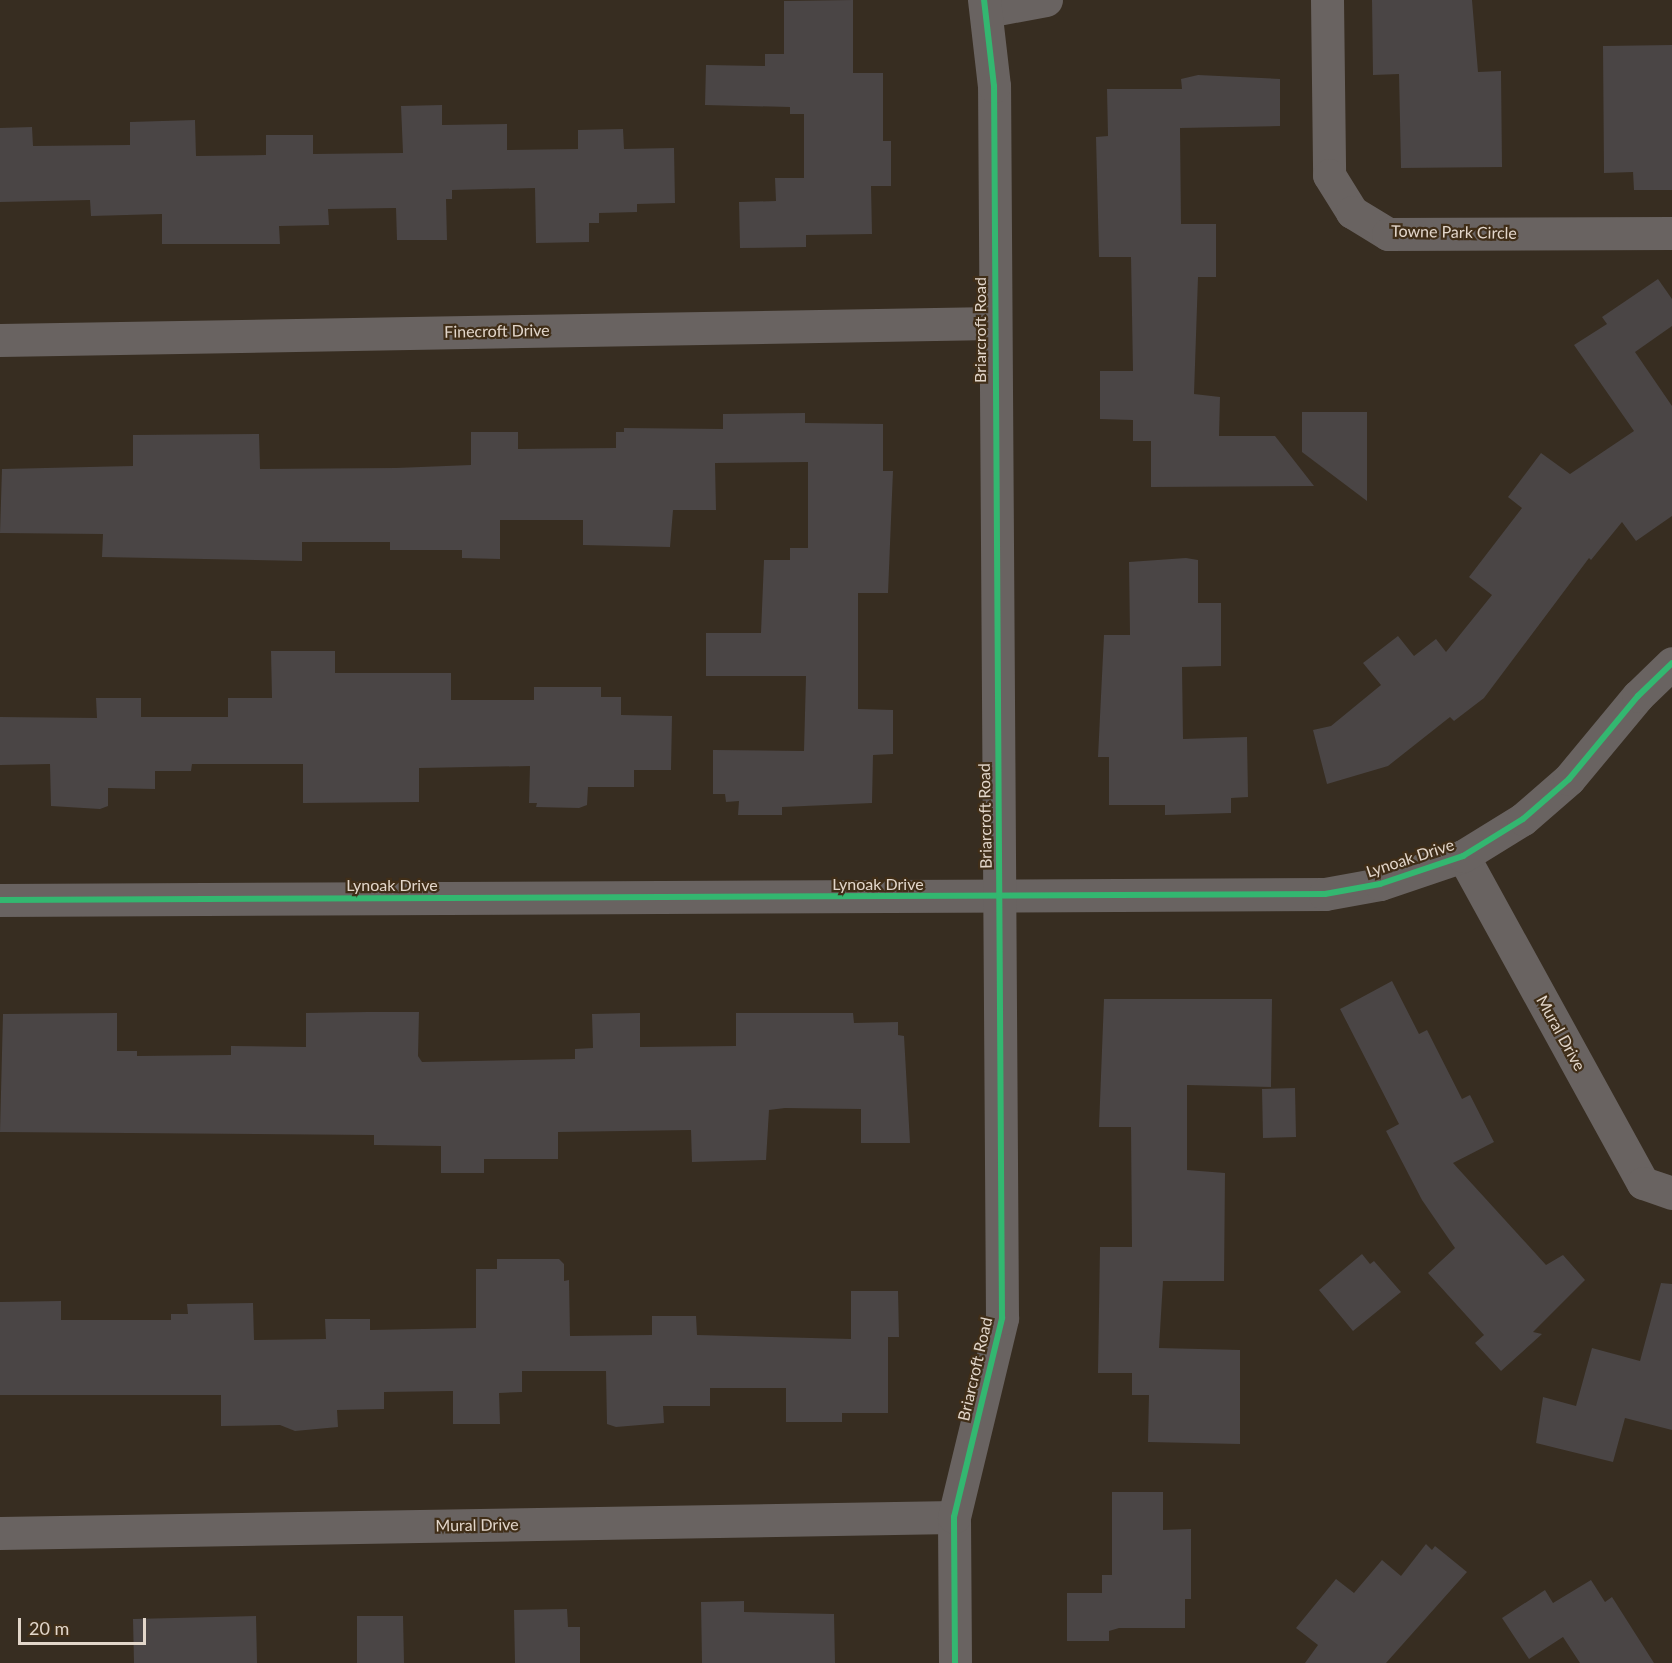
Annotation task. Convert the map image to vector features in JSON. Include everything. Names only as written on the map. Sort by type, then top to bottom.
[{"type":"street","points":[[986,5],[1046,0]]},
{"type":"street","name":"Towne Park Circle","points":[[1327,0],[1329,175],[1352,212],[1388,234],[1672,233]]},
{"type":"street","name":"Briarcroft Road","points":[[956,1663],[954,1517],[1002,1318],[993,323],[994,86],[986,5]]},
{"type":"street","name":"Finecroft Drive","points":[[0,340],[993,323]]},
{"type":"street","name":"Lynoak Drive","points":[[0,900],[1325,894],[1380,884],[1463,856],[1523,819],[1569,779],[1638,696],[1672,663]]},
{"type":"street","name":"Mural Drive","points":[[1463,856],[1643,1182],[1672,1192]]},
{"type":"street","name":"Mural Drive","points":[[0,1533],[954,1517]]},
{"type":"building","points":[[853,0],[853,73],[883,73],[883,141],[891,141],[891,186],[871,186],[872,234],[806,235],[806,247],[740,248],[739,202],[776,201],[775,178],[804,178],[804,114],[790,114],[790,107],[705,105],[706,65],[765,66],[765,54],[784,54],[784,1]]},
{"type":"building","points":[[1372,0],[1472,0],[1478,72],[1501,71],[1502,167],[1401,168],[1399,74],[1373,75]]},
{"type":"building","points":[[1672,45],[1672,190],[1634,190],[1633,172],[1604,173],[1603,46]]},
{"type":"building","points":[[1198,75],[1280,79],[1280,126],[1180,128],[1181,224],[1216,224],[1216,277],[1198,277],[1194,394],[1220,397],[1219,436],[1275,436],[1314,486],[1151,487],[1151,441],[1133,441],[1133,420],[1100,419],[1100,371],[1133,371],[1131,257],[1099,257],[1096,137],[1108,136],[1107,89],[1182,89],[1181,79]]},
{"type":"building","points":[[442,105],[442,125],[507,124],[507,150],[578,149],[578,130],[623,129],[624,149],[674,148],[675,203],[637,204],[637,212],[599,213],[599,223],[589,223],[589,242],[536,243],[535,188],[452,190],[452,199],[446,199],[447,240],[397,240],[396,208],[328,209],[329,225],[279,226],[280,244],[162,244],[162,214],[91,216],[90,200],[0,202],[0,128],[32,127],[33,146],[130,145],[130,122],[195,120],[196,156],[266,155],[266,135],[313,135],[313,154],[403,153],[401,106]]},
{"type":"building","points":[[1658,279],[1672,299],[1672,326],[1635,352],[1672,406],[1672,516],[1636,541],[1622,522],[1591,560],[1589,558],[1484,698],[1454,721],[1450,717],[1388,766],[1327,784],[1313,730],[1331,726],[1381,685],[1363,663],[1398,636],[1414,656],[1436,639],[1446,652],[1492,595],[1469,577],[1522,508],[1508,497],[1541,453],[1570,474],[1634,431],[1574,345],[1607,324],[1602,317]]},
{"type":"building","points":[[1302,412],[1367,412],[1367,501],[1302,452]]},
{"type":"building","points":[[805,413],[805,423],[883,424],[883,471],[893,471],[888,593],[858,593],[858,709],[893,710],[893,754],[873,755],[872,803],[782,807],[782,815],[738,815],[739,801],[726,802],[725,794],[713,794],[713,750],[804,751],[806,676],[706,676],[706,633],[761,633],[764,560],[790,560],[790,548],[808,548],[808,462],[715,463],[716,510],[673,510],[670,547],[583,545],[583,520],[500,520],[500,559],[462,558],[462,550],[390,550],[390,542],[302,542],[302,561],[102,557],[103,534],[0,533],[2,469],[133,466],[133,435],[259,434],[260,469],[396,468],[471,465],[471,432],[518,432],[518,449],[616,448],[616,432],[624,432],[624,428],[723,429],[723,414]]},
{"type":"building","points":[[1186,558],[1198,560],[1198,603],[1221,603],[1221,666],[1182,667],[1183,739],[1247,737],[1248,797],[1231,798],[1231,813],[1165,815],[1165,805],[1109,805],[1109,757],[1098,757],[1104,635],[1130,635],[1129,562]]},
{"type":"building","points":[[271,651],[335,651],[335,673],[451,673],[451,700],[534,700],[534,687],[601,687],[601,697],[621,697],[621,715],[672,716],[671,770],[634,770],[634,787],[588,787],[587,805],[579,808],[536,807],[537,803],[529,803],[530,766],[419,768],[419,802],[303,803],[303,764],[192,764],[191,771],[155,771],[155,789],[108,788],[108,806],[100,809],[51,806],[50,764],[0,765],[0,717],[97,718],[96,698],[141,698],[141,717],[228,717],[228,698],[272,698]]},
{"type":"building","points":[[1392,981],[1419,1034],[1427,1030],[1462,1099],[1470,1095],[1494,1142],[1453,1163],[1546,1265],[1563,1255],[1585,1280],[1533,1332],[1542,1334],[1501,1371],[1475,1343],[1484,1335],[1428,1273],[1455,1248],[1422,1200],[1386,1131],[1399,1124],[1340,1009]]},
{"type":"building","points":[[1104,999],[1272,999],[1271,1087],[1187,1085],[1187,1170],[1225,1173],[1224,1281],[1163,1281],[1159,1348],[1240,1350],[1240,1444],[1148,1442],[1149,1395],[1132,1395],[1132,1373],[1098,1373],[1100,1247],[1132,1247],[1131,1127],[1099,1127]]},
{"type":"building","points":[[419,1012],[418,1056],[422,1062],[575,1059],[575,1049],[593,1048],[592,1014],[640,1013],[640,1047],[736,1046],[736,1013],[853,1013],[854,1023],[898,1022],[898,1035],[904,1036],[910,1143],[861,1143],[861,1109],[785,1108],[769,1110],[766,1160],[692,1162],[691,1130],[558,1132],[558,1159],[484,1159],[484,1173],[441,1173],[441,1146],[374,1145],[374,1135],[0,1132],[3,1014],[117,1013],[117,1051],[137,1051],[137,1056],[231,1055],[231,1046],[306,1047],[306,1013]]},
{"type":"building","points":[[1295,1088],[1296,1137],[1263,1138],[1262,1089]]},
{"type":"building","points":[[1362,1254],[1370,1264],[1374,1261],[1401,1292],[1353,1331],[1319,1290]]},
{"type":"building","points":[[497,1259],[559,1259],[564,1264],[564,1281],[569,1280],[570,1336],[652,1335],[652,1316],[696,1316],[697,1335],[851,1339],[851,1291],[898,1291],[899,1337],[888,1337],[888,1413],[842,1413],[842,1422],[786,1422],[786,1388],[710,1388],[710,1406],[663,1406],[664,1423],[616,1427],[607,1424],[606,1371],[522,1371],[522,1392],[499,1393],[500,1424],[453,1424],[453,1391],[384,1392],[384,1409],[337,1410],[338,1427],[295,1431],[280,1425],[221,1426],[221,1395],[0,1395],[0,1302],[61,1301],[61,1320],[171,1320],[171,1314],[188,1314],[187,1304],[253,1303],[254,1340],[326,1339],[325,1319],[370,1319],[370,1330],[476,1328],[476,1269],[497,1269]]},
{"type":"building","points":[[1661,1283],[1672,1284],[1672,1430],[1625,1418],[1613,1462],[1536,1443],[1543,1397],[1576,1406],[1592,1348],[1640,1361]]},
{"type":"building","points":[[1112,1492],[1163,1492],[1163,1530],[1191,1529],[1191,1599],[1185,1599],[1185,1628],[1119,1628],[1109,1631],[1109,1641],[1067,1641],[1067,1593],[1102,1593],[1102,1575],[1112,1575]]},
{"type":"building","points":[[1426,1544],[1432,1550],[1435,1546],[1467,1572],[1386,1663],[1305,1663],[1318,1645],[1296,1628],[1336,1579],[1354,1593],[1382,1560],[1401,1576]]},
{"type":"building","points":[[1591,1580],[1605,1602],[1612,1597],[1654,1663],[1580,1663],[1563,1637],[1529,1659],[1502,1618],[1545,1590],[1553,1603]]},
{"type":"building","points":[[744,1601],[744,1612],[834,1614],[835,1663],[702,1663],[701,1602]]},
{"type":"building","points":[[567,1609],[568,1627],[580,1627],[580,1663],[515,1663],[514,1610]]},
{"type":"building","points":[[256,1616],[257,1663],[134,1663],[133,1619]]},
{"type":"building","points":[[357,1616],[403,1616],[404,1663],[357,1663]]},
{"type":"cycle path","points":[[955,1663],[954,1517],[1002,1318],[994,86],[984,0]]},
{"type":"cycle path","points":[[0,900],[1325,894],[1380,884],[1463,856],[1523,819],[1569,779],[1638,696],[1672,663]]}]
